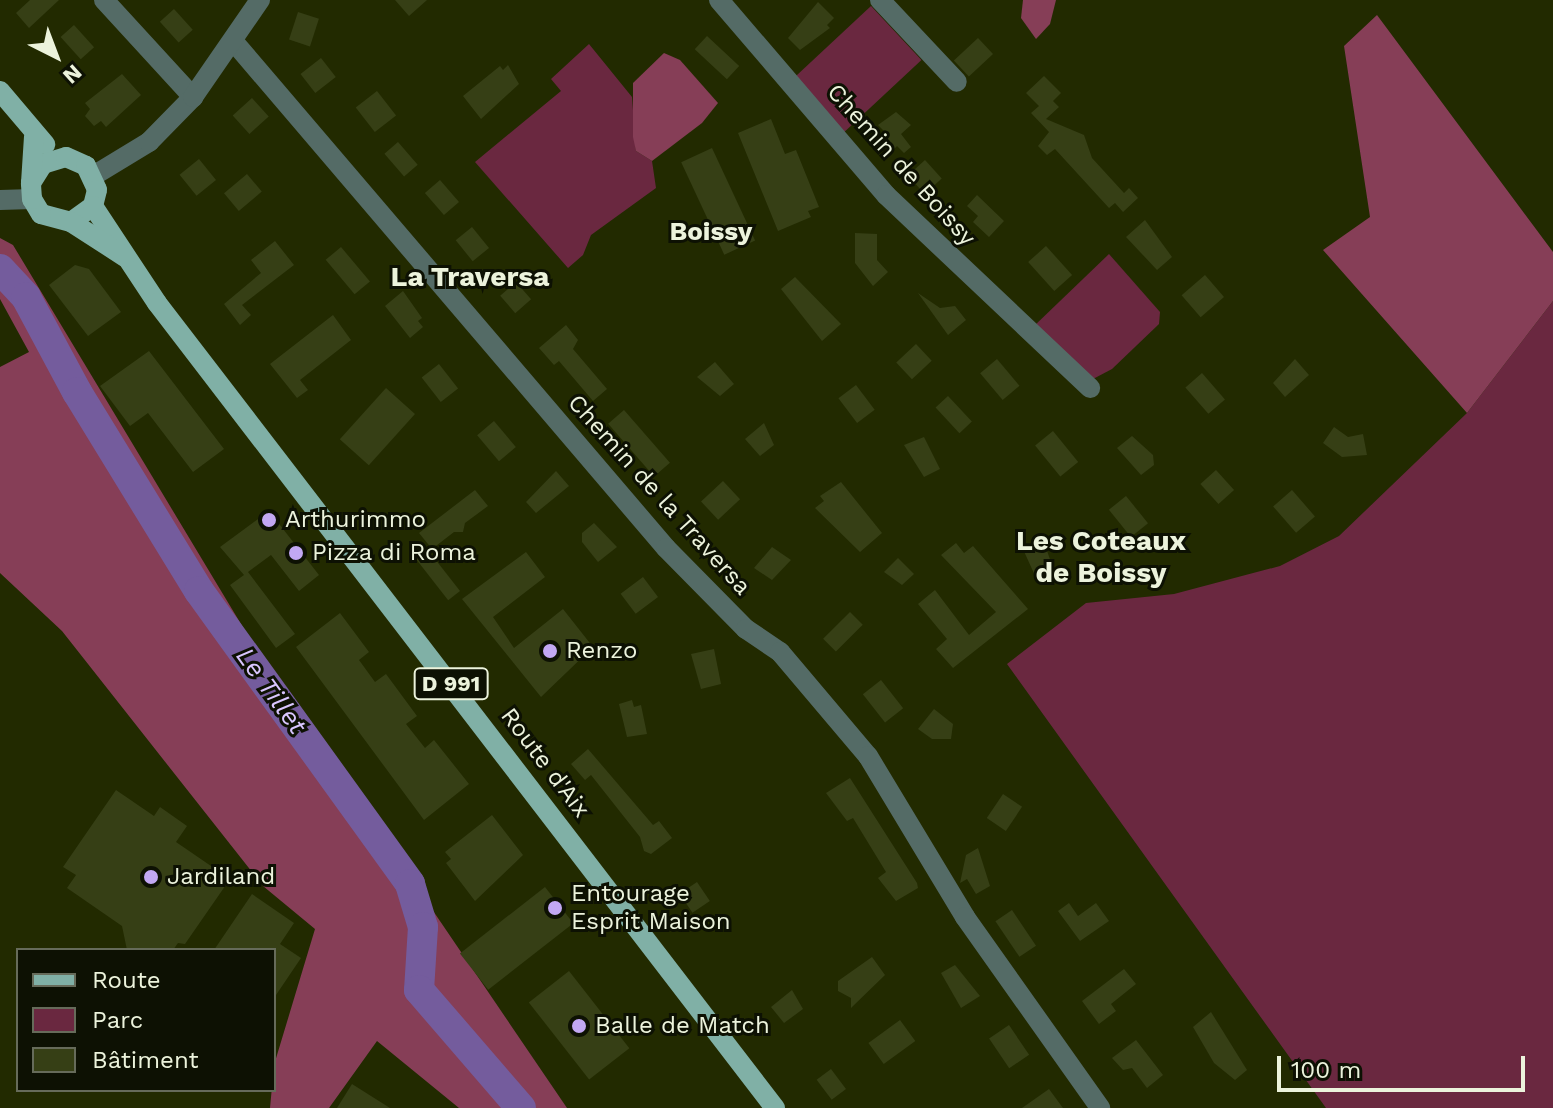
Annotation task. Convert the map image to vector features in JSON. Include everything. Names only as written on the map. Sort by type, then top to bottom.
[{"type":"main road","points":[[0,91],[34,137],[66,157],[80,161],[93,176],[93,206],[71,222],[50,221],[31,191],[34,137]]},
{"type":"main road","points":[[31,191],[43,164],[66,157]]},
{"type":"main road","name":"Route d'Aix","points":[[93,206],[128,259],[775,1108]]},
{"type":"main road","name":"Route d'Aix","points":[[71,222],[128,259]]},
{"type":"street","points":[[104,0],[193,97]]},
{"type":"street","points":[[93,176],[149,142],[193,97],[234,42],[260,0]]},
{"type":"street","name":"Chemin de Boissy","points":[[719,0],[895,204],[1090,388]]},
{"type":"street","points":[[880,0],[957,82]]},
{"type":"street","name":"Chemin de la Traversa","points":[[234,42],[666,548],[746,629],[780,652],[849,733],[1020,998],[1100,1108]]},
{"type":"street","points":[[0,200],[31,191]]},
{"type":"green space","points":[[871,6],[921,60],[843,133],[793,79]]},
{"type":"green space","points":[[589,44],[632,97],[636,151],[652,161],[656,188],[591,235],[583,255],[568,268],[475,162],[561,91],[551,79]]},
{"type":"green space","points":[[1109,254],[1160,312],[1159,324],[1112,369],[1093,379],[1033,327]]},
{"type":"green space","points":[[1553,301],[1553,1108],[1326,1108],[1007,664],[1086,603],[1174,594],[1280,566],[1339,536],[1467,413]]},
{"type":"shaded area","points":[[1023,0],[1056,0],[1050,24],[1036,39],[1021,18]]},
{"type":"shaded area","points":[[1377,15],[1553,252],[1553,301],[1467,413],[1323,250],[1370,217],[1344,46]]},
{"type":"shaded area","points":[[664,53],[680,60],[718,103],[702,123],[652,161],[636,151],[633,83]]},
{"type":"shaded area","points":[[0,238],[13,245],[262,659],[567,1108],[459,1108],[377,1041],[329,1108],[270,1108],[271,1092],[276,1092],[276,1058],[315,929],[263,886],[62,631],[0,573],[0,367],[29,352],[0,299]]},
{"type":"building","points":[[30,0],[59,0],[29,28],[16,13]]},
{"type":"building","points":[[395,0],[427,0],[409,16]]},
{"type":"building","points":[[818,2],[834,18],[827,25],[830,28],[800,50],[788,38]]},
{"type":"building","points":[[174,9],[193,30],[179,43],[160,22]]},
{"type":"building","points":[[298,12],[319,19],[310,46],[289,40]]},
{"type":"building","points":[[74,25],[94,47],[81,59],[61,37]]},
{"type":"building","points":[[707,36],[739,66],[727,79],[695,49]]},
{"type":"building","points":[[978,38],[993,54],[969,77],[954,61]]},
{"type":"building","points":[[321,58],[336,77],[315,93],[301,74]]},
{"type":"building","points":[[508,65],[519,84],[481,119],[463,96],[500,66],[503,70]]},
{"type":"building","points":[[122,74],[141,95],[106,127],[101,121],[94,126],[85,116],[90,109],[85,103]]},
{"type":"building","points":[[1044,76],[1061,93],[1053,101],[1059,107],[1046,119],[1084,135],[1092,158],[1124,193],[1129,188],[1138,198],[1123,212],[1115,203],[1109,208],[1055,149],[1047,155],[1038,146],[1049,132],[1031,113],[1039,106],[1026,93]]},
{"type":"building","points":[[377,91],[396,115],[375,132],[356,108]]},
{"type":"building","points":[[252,98],[269,117],[249,134],[233,115]]},
{"type":"building","points":[[896,112],[911,125],[901,134],[911,147],[904,153],[897,146],[890,153],[879,142],[887,134],[878,125]]},
{"type":"building","points":[[771,119],[785,154],[796,150],[819,207],[808,211],[811,217],[778,231],[738,133]]},
{"type":"building","points":[[398,142],[418,165],[404,176],[384,154]]},
{"type":"building","points":[[712,148],[755,240],[724,255],[681,162]]},
{"type":"building","points":[[199,159],[216,180],[197,196],[180,175]]},
{"type":"building","points":[[925,160],[942,179],[925,194],[908,175]]},
{"type":"building","points":[[247,174],[262,192],[239,211],[224,193]]},
{"type":"building","points":[[440,180],[459,202],[444,215],[425,193]]},
{"type":"building","points":[[977,195],[1004,221],[989,237],[973,222],[978,216],[967,206]]},
{"type":"building","points":[[1145,220],[1172,257],[1157,270],[1126,237]]},
{"type":"building","points":[[472,227],[489,248],[473,261],[456,240]]},
{"type":"building","points":[[855,233],[877,234],[877,260],[888,272],[873,286],[855,263]]},
{"type":"building","points":[[275,241],[294,265],[242,305],[251,315],[240,325],[224,304],[261,273],[251,260]]},
{"type":"building","points":[[1046,246],[1072,275],[1054,291],[1028,262]]},
{"type":"building","points":[[341,247],[370,281],[355,294],[326,260]]},
{"type":"building","points":[[75,265],[89,269],[121,312],[88,336],[49,285]]},
{"type":"building","points":[[1205,275],[1224,297],[1201,317],[1182,295]]},
{"type":"building","points":[[795,277],[841,324],[822,341],[781,289]]},
{"type":"building","points":[[516,282],[531,299],[515,313],[500,296]]},
{"type":"building","points":[[403,291],[422,318],[418,321],[423,327],[410,338],[385,306]]},
{"type":"building","points":[[918,293],[940,308],[955,306],[966,320],[948,335]]},
{"type":"building","points":[[333,315],[351,340],[300,380],[308,390],[297,398],[270,364]]},
{"type":"building","points":[[566,325],[578,340],[573,349],[607,389],[593,401],[559,361],[554,365],[539,348]]},
{"type":"building","points":[[916,344],[932,361],[912,379],[896,362]]},
{"type":"building","points":[[149,351],[224,449],[193,472],[148,413],[130,426],[100,386]]},
{"type":"building","points":[[997,359],[1019,386],[1003,400],[980,373]]},
{"type":"building","points":[[1295,359],[1309,375],[1285,397],[1273,383]]},
{"type":"building","points":[[715,362],[734,384],[720,396],[697,377]]},
{"type":"building","points":[[439,364],[458,388],[441,402],[422,378]]},
{"type":"building","points":[[1202,373],[1225,399],[1208,414],[1185,387]]},
{"type":"building","points":[[856,385],[875,410],[857,423],[838,398]]},
{"type":"building","points":[[386,388],[415,414],[369,465],[340,439]]},
{"type":"building","points":[[948,396],[972,422],[959,433],[936,408]]},
{"type":"building","points":[[624,410],[670,463],[654,477],[608,424]]},
{"type":"building","points":[[494,421],[516,447],[499,461],[477,435]]},
{"type":"building","points":[[764,423],[774,445],[760,456],[745,439]]},
{"type":"building","points":[[1334,427],[1348,437],[1363,434],[1367,455],[1342,457],[1323,443]]},
{"type":"building","points":[[1053,431],[1078,462],[1060,477],[1035,445]]},
{"type":"building","points":[[1132,436],[1153,455],[1154,465],[1141,475],[1117,448]]},
{"type":"building","points":[[924,437],[940,469],[924,477],[904,445]]},
{"type":"building","points":[[1216,470],[1234,490],[1218,504],[1200,484]]},
{"type":"building","points":[[556,471],[569,486],[536,513],[526,502]]},
{"type":"building","points":[[723,481],[740,499],[718,520],[701,501]]},
{"type":"building","points":[[841,482],[882,533],[860,552],[815,508],[824,501],[820,496]]},
{"type":"building","points":[[475,490],[488,506],[465,523],[463,532],[454,532],[432,549],[419,533]]},
{"type":"building","points":[[1292,490],[1315,516],[1296,533],[1273,506]]},
{"type":"building","points":[[1126,496],[1148,523],[1131,537],[1109,510]]},
{"type":"building","points":[[269,511],[319,575],[299,591],[271,555],[248,572],[295,634],[276,648],[230,585],[244,575],[220,547]]},
{"type":"building","points":[[594,523],[617,547],[598,562],[582,542],[582,533]]},
{"type":"building","points":[[1044,542],[1055,574],[1037,580],[1022,547]]},
{"type":"building","points":[[956,543],[964,553],[973,546],[1028,609],[953,668],[936,649],[947,639],[918,604],[935,590],[969,635],[996,612],[941,555]]},
{"type":"building","points":[[772,547],[791,560],[772,580],[754,568]]},
{"type":"building","points":[[428,550],[460,591],[448,600],[416,559]]},
{"type":"building","points":[[526,552],[545,577],[493,617],[514,648],[563,609],[593,647],[541,697],[462,599]]},
{"type":"building","points":[[898,558],[914,574],[902,585],[884,572]]},
{"type":"building","points":[[643,577],[658,597],[636,614],[621,594]]},
{"type":"building","points":[[850,612],[863,625],[836,652],[823,639]]},
{"type":"building","points":[[340,613],[369,652],[359,660],[375,682],[386,674],[417,716],[406,724],[425,748],[434,740],[469,784],[424,820],[296,647]]},
{"type":"building","points":[[714,649],[721,684],[701,689],[691,654]]},
{"type":"building","points":[[881,680],[903,708],[885,723],[863,694]]},
{"type":"building","points":[[632,700],[634,707],[641,705],[647,734],[627,737],[619,704]]},
{"type":"building","points":[[934,709],[953,724],[951,739],[932,739],[918,729]]},
{"type":"building","points":[[588,749],[653,825],[659,821],[672,838],[651,854],[644,851],[640,837],[591,775],[585,780],[571,764]]},
{"type":"building","points":[[850,778],[917,883],[918,888],[896,901],[878,878],[886,872],[853,818],[847,821],[826,793]]},
{"type":"building","name":"Jardiland","points":[[116,790],[154,816],[160,807],[187,826],[176,842],[230,879],[185,944],[178,943],[174,948],[127,948],[122,926],[67,888],[76,875],[63,867]]},
{"type":"building","points":[[1003,794],[1022,807],[1006,831],[987,818]]},
{"type":"building","points":[[492,815],[523,855],[475,901],[446,863],[451,859],[445,852]]},
{"type":"building","points":[[978,848],[990,886],[976,894],[967,879],[960,883],[966,855]]},
{"type":"building","points":[[697,882],[710,901],[692,913],[680,894]]},
{"type":"building","points":[[545,887],[573,923],[488,990],[460,953]]},
{"type":"building","points":[[252,894],[294,923],[280,944],[301,958],[276,995],[276,948],[215,948]]},
{"type":"building","points":[[1069,903],[1078,916],[1096,903],[1109,921],[1080,941],[1058,911]]},
{"type":"building","points":[[1012,910],[1036,946],[1019,957],[995,921]]},
{"type":"building","points":[[872,957],[885,975],[851,1008],[851,998],[838,991],[838,981]]},
{"type":"building","points":[[955,965],[980,996],[961,1008],[941,973]]},
{"type":"building","points":[[1124,969],[1136,984],[1111,1004],[1116,1011],[1099,1024],[1082,1001]]},
{"type":"building","name":"Balle de Match","points":[[569,971],[629,1048],[589,1080],[529,1002]]},
{"type":"building","points":[[792,990],[803,1009],[784,1023],[771,1007]]},
{"type":"building","points":[[1211,1012],[1247,1070],[1235,1080],[1214,1063],[1193,1027]]},
{"type":"building","points":[[900,1020],[915,1041],[884,1064],[868,1043]]},
{"type":"building","points":[[1009,1025],[1029,1055],[1009,1068],[989,1038]]},
{"type":"building","points":[[1136,1040],[1163,1075],[1147,1088],[1132,1068],[1123,1070],[1112,1058]]},
{"type":"building","points":[[831,1069],[846,1089],[832,1100],[817,1080]]},
{"type":"building","points":[[352,1084],[390,1108],[337,1108]]},
{"type":"building","points":[[1049,1089],[1063,1108],[1022,1108]]},
{"type":"waterway","name":"Le Tillet","points":[[0,269],[26,297],[77,392],[199,591],[410,884],[423,927],[419,990],[521,1108]]},
{"type":"place","name":"Arthurimmo","points":[[269,520]]},
{"type":"place","name":"Pizza di Roma","points":[[296,553]]},
{"type":"place","name":"Renzo","points":[[550,651]]},
{"type":"place","name":"Jardiland","points":[[151,877]]},
{"type":"place","name":"Entourage Esprit Maison","points":[[555,908]]},
{"type":"place","name":"Balle de Match","points":[[579,1026]]},
{"type":"district","name":"Boissy","points":[[711,232]]},
{"type":"district","name":"La Traversa","points":[[470,277]]},
{"type":"district","name":"Les Coteaux de Boissy","points":[[1101,557]]}]
